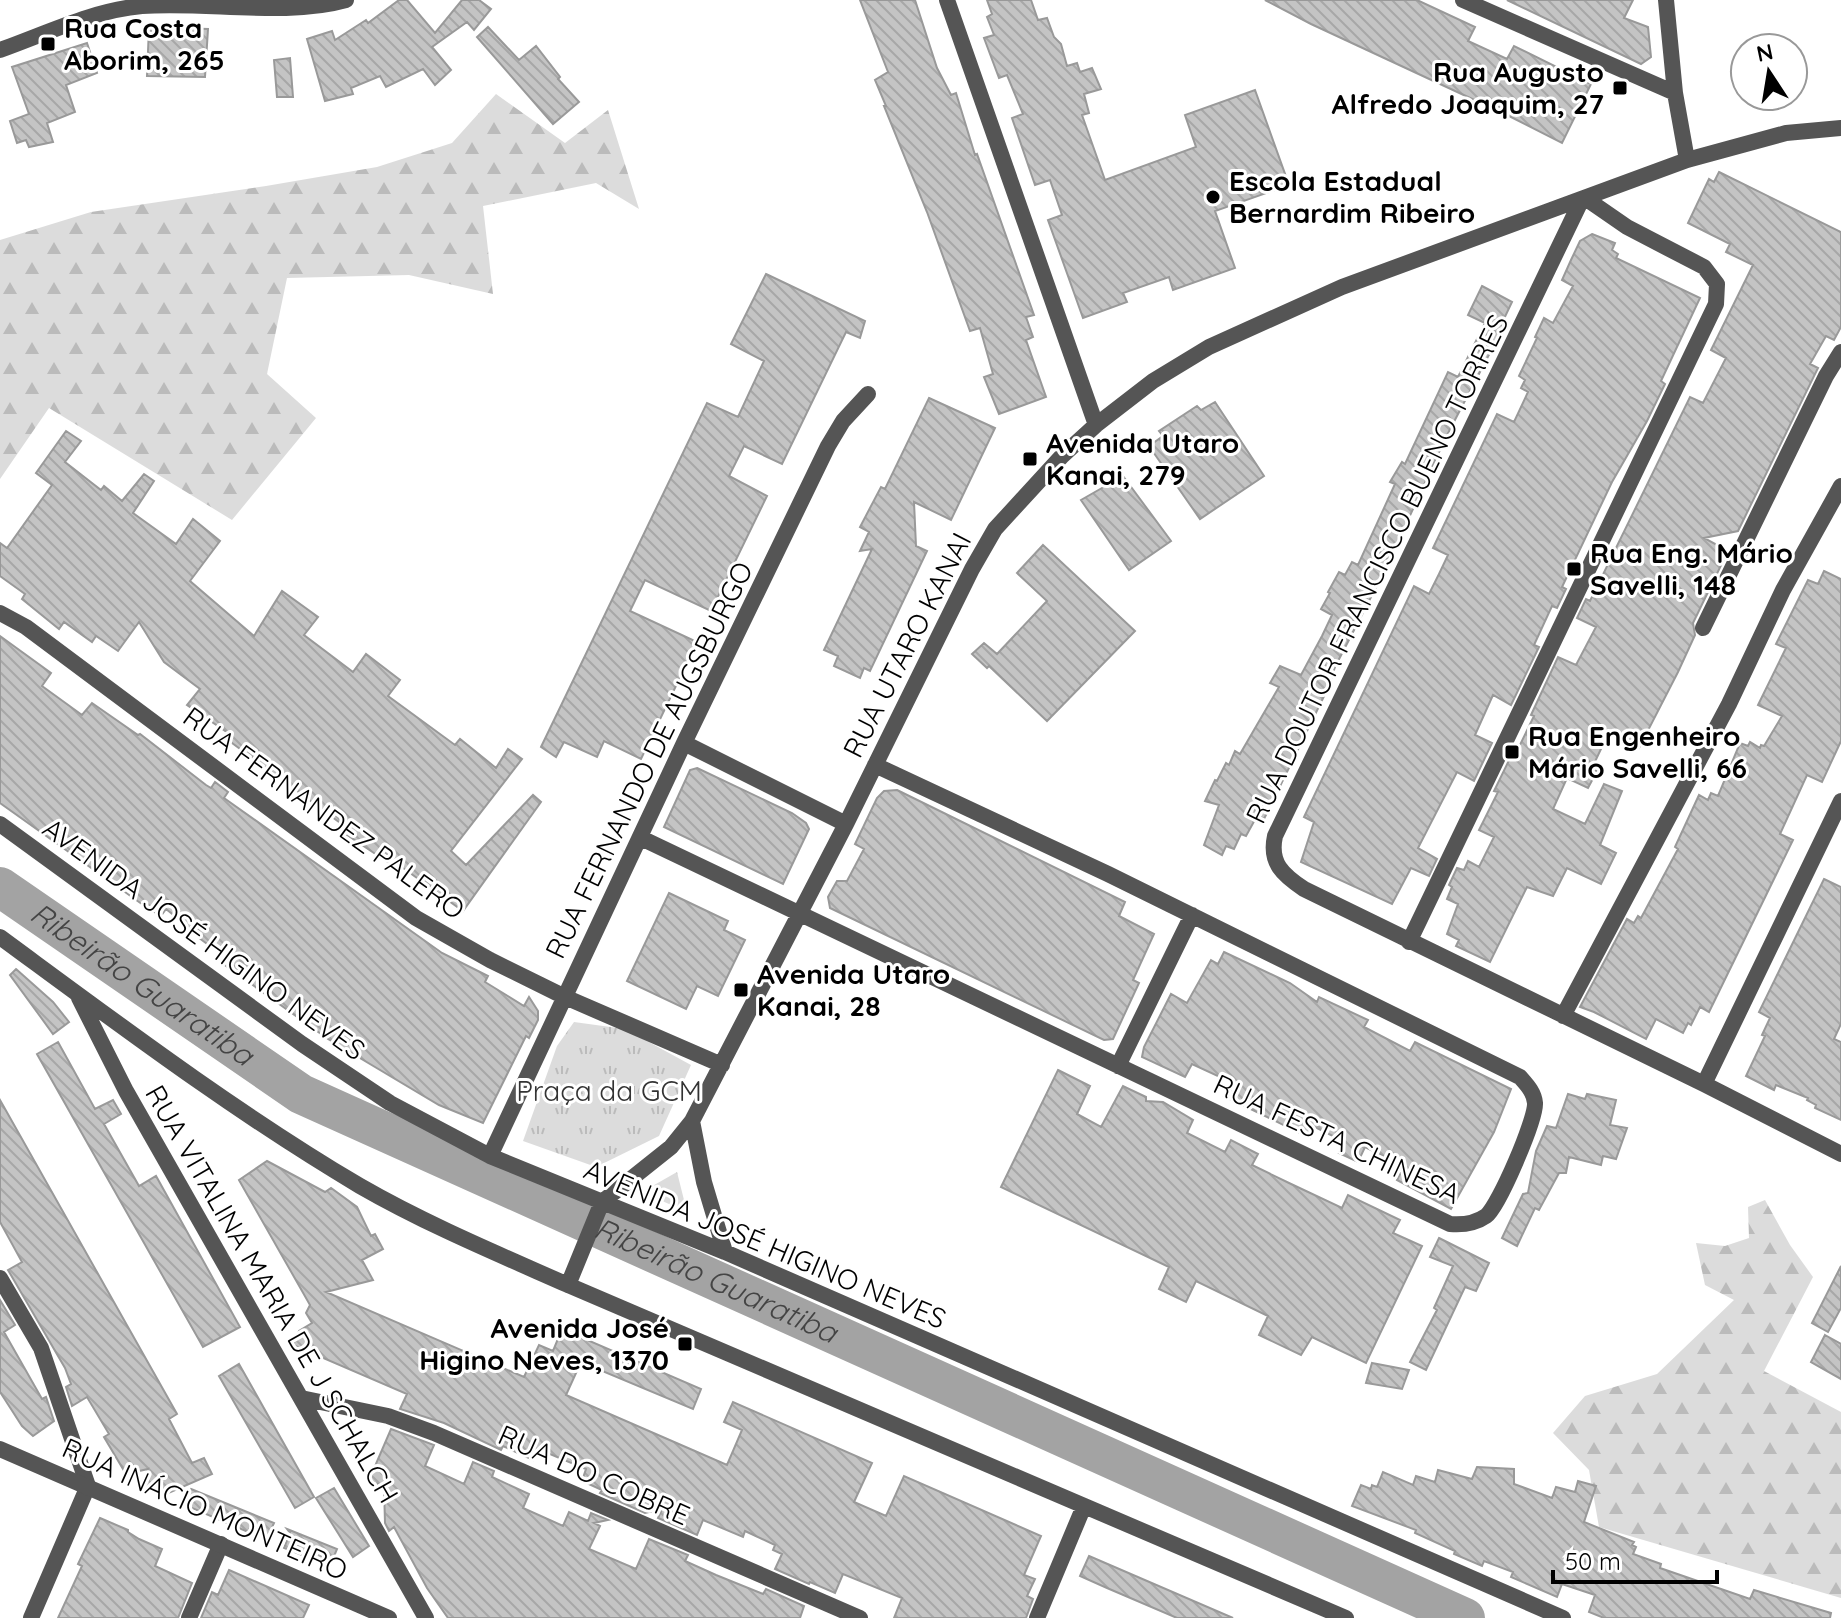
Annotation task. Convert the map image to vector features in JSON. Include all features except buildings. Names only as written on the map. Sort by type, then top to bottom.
[{"type":"street","points":[[0,50],[120,4],[311,7],[346,0]]},
{"type":"street","points":[[947,0],[1096,425]]},
{"type":"street","points":[[1463,0],[1675,93]]},
{"type":"street","points":[[1666,0],[1675,93],[1687,160]]},
{"type":"street","name":"RUA UTARO KANAI","points":[[602,1202],[671,1147],[692,1121],[995,529],[1030,489],[1096,425],[1153,381],[1197,353],[1267,318],[1342,287],[1687,160],[1786,133],[1841,128]]},
{"type":"street","points":[[1409,942],[1716,304],[1717,284],[1704,267],[1627,227],[1584,198]]},
{"type":"street","name":"RUA DOUTOR FRANCISCO BUENO TORRES","points":[[1584,198],[1293,797],[1272,847],[1273,858],[1284,876],[1304,889],[1841,1154]]},
{"type":"street","points":[[1703,628],[1826,376],[1841,352]]},
{"type":"street","name":"RUA FERNANDO DE AUGSBURGO","points":[[490,1156],[828,446],[843,421],[868,394]]},
{"type":"street","points":[[1563,1016],[1729,704],[1783,590],[1841,486]]},
{"type":"street","name":"RUA FERNANDEZ PALERO","points":[[0,613],[26,627],[416,918],[490,960],[565,997],[722,1065]]},
{"type":"street","points":[[684,743],[846,824]]},
{"type":"street","name":"RUA FESTA CHINESA","points":[[641,838],[1450,1224],[1462,1225],[1487,1215],[1511,1172],[1535,1112],[1530,1088],[1520,1077],[1192,915],[875,765]]},
{"type":"street","points":[[1704,1084],[1841,801]]},
{"type":"street","name":"AVENIDA JOSÉ HIGINO NEVES","points":[[0,824],[302,1044],[390,1103],[490,1156],[725,1252],[1563,1618]]},
{"type":"street","points":[[1118,1066],[1192,915]]},
{"type":"street","points":[[0,937],[174,1064],[361,1186],[446,1230],[1346,1618]]},
{"type":"street","name":"RUA VITALINA MARIA DE J SCHALCH","points":[[77,994],[126,1091],[426,1618]]},
{"type":"street","points":[[692,1121],[704,1182],[725,1252]]},
{"type":"street","points":[[568,1285],[602,1202]]},
{"type":"street","points":[[0,1278],[41,1348],[88,1486],[31,1618]]},
{"type":"street","name":"RUA DO COBRE","points":[[301,1398],[388,1416],[434,1433],[860,1618]]},
{"type":"street","name":"RUA INÁCIO MONTEIRO","points":[[0,1449],[221,1544],[369,1614],[389,1618]]},
{"type":"street","points":[[1037,1618],[1084,1506]]},
{"type":"street","points":[[189,1618],[221,1544]]},
{"type":"green space","points":[[496,94],[565,143],[608,110],[639,209],[596,183],[483,206],[493,294],[409,275],[287,278],[267,374],[316,418],[232,520],[49,408],[0,479],[0,240],[91,212],[377,167],[452,143]]},
{"type":"green space","name":"Praça da GCM","points":[[574,1022],[625,1029],[691,1065],[659,1136],[596,1167],[523,1141],[557,1046]]},
{"type":"green space","points":[[677,1172],[687,1212],[642,1192]]},
{"type":"green space","points":[[1765,1200],[1790,1245],[1813,1277],[1764,1371],[1841,1412],[1841,1598],[1599,1527],[1589,1470],[1553,1433],[1585,1396],[1657,1374],[1734,1300],[1705,1285],[1696,1243],[1725,1246],[1749,1238],[1748,1207]]},
{"type":"waterway","name":"Ribeirão Guaratiba","points":[[0,887],[301,1094],[1465,1618]]},
{"type":"place","name":"Rua Costa Aborim, 265","points":[[48,44]]},
{"type":"place","name":"Rua Augusto Alfredo Joaquim, 27","points":[[1620,88]]},
{"type":"place","name":"Escola Estadual Bernardim Ribeiro","points":[[1213,197]]},
{"type":"place","name":"Avenida Utaro Kanai, 279","points":[[1030,459]]},
{"type":"place","name":"Rua Eng. Mário Savelli, 148","points":[[1574,569]]},
{"type":"place","name":"Rua Engenheiro Mário Savelli, 66","points":[[1512,752]]},
{"type":"place","name":"Avenida Utaro Kanai, 28","points":[[741,990]]},
{"type":"place","name":"Avenida José Higino Neves, 1370","points":[[685,1344]]}]
